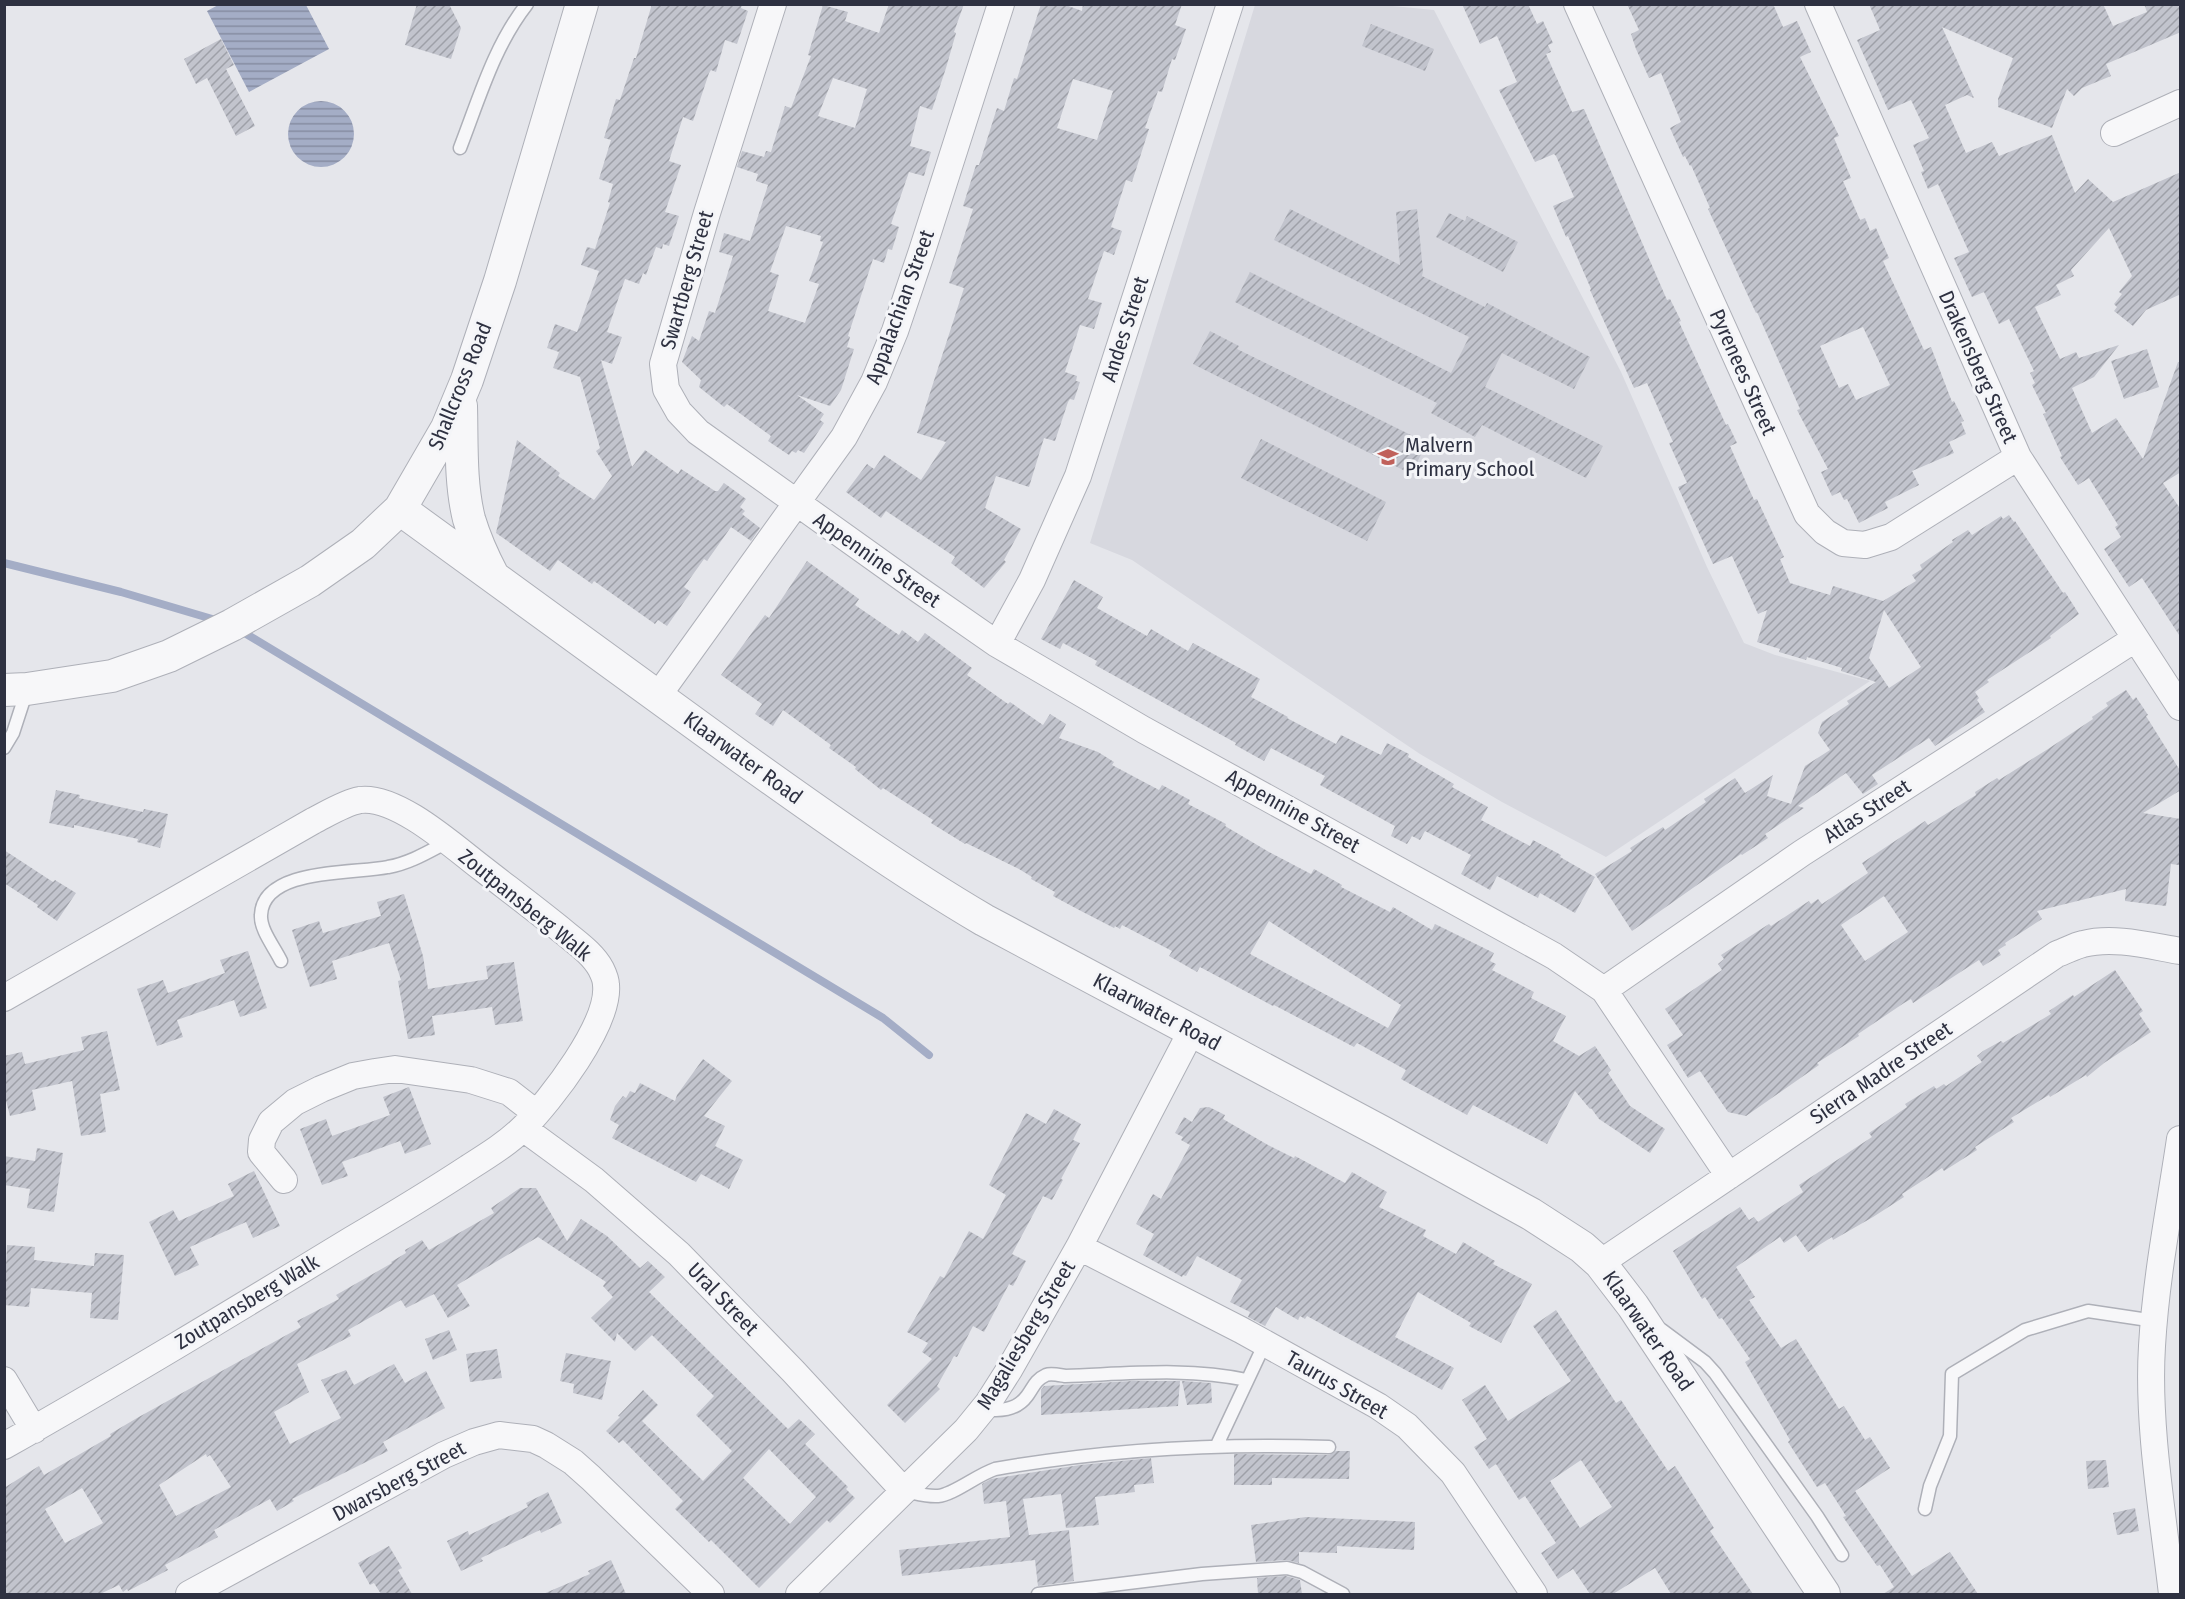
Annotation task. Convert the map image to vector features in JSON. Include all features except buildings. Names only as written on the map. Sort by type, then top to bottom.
[{"type":"street","name":"Shallcross Road","points":[[16,690],[112,676],[169,656],[232,625],[310,581],[363,544],[400,508],[442,437],[460,397],[500,282],[582,4]]},
{"type":"street","name":"Swartberg Street","points":[[773,4],[707,213],[663,364],[666,388],[685,419],[698,432],[798,503]]},
{"type":"street","name":"Appalachian Street","points":[[657,697],[844,437],[874,382],[896,331],[1001,4]]},
{"type":"street","name":"Andes Street","points":[[997,644],[1036,570],[1078,476],[1230,4]]},
{"type":"street","name":"Pyrenees Street","points":[[1577,4],[1807,514],[1825,532],[1843,543],[1865,545],[1891,537],[2018,457]]},
{"type":"street","name":"Drakensberg Street","points":[[1818,4],[2018,457],[2181,707]]},
{"type":"street","points":[[2114,133],[2181,104]]},
{"type":"street","points":[[460,397],[464,486],[469,518],[479,548],[493,577]]},
{"type":"street","name":"Appennine Street","points":[[798,503],[997,644],[1144,730],[1554,956],[1604,990],[1729,1176]]},
{"type":"street","name":"Klaarwater Road","points":[[400,508],[657,697],[863,844],[932,890],[1531,1214],[1582,1247],[1600,1263],[1633,1306],[1824,1594]]},
{"type":"street","name":"Atlas Street","points":[[1604,990],[1802,853],[2135,639]]},
{"type":"street","name":"Zoutpansberg Walk","points":[[4,998],[252,855],[342,806],[360,800],[379,801],[397,807],[447,842],[588,952],[602,969],[607,987],[603,1008],[595,1028],[564,1079],[529,1120],[489,1154],[444,1184],[4,1446]]},
{"type":"street","name":"Sierra Madre Street","points":[[1600,1263],[2057,954],[2084,944],[2109,942],[2135,943],[2181,951]]},
{"type":"street","name":"Magaliesberg Street","points":[[799,1594],[966,1430],[983,1409],[1009,1370],[1079,1247],[1192,1030]]},
{"type":"street","name":"Ural Street","points":[[284,1180],[261,1152],[262,1140],[271,1122],[295,1102],[353,1076],[394,1069],[460,1078],[509,1092],[529,1120],[679,1254],[793,1371],[904,1491]]},
{"type":"street","points":[[2172,1594],[2152,1410],[2152,1346],[2181,1138]]},
{"type":"street","name":"Taurus Street","points":[[1079,1247],[1265,1343],[1378,1406],[1407,1426],[1453,1473],[1534,1594]]},
{"type":"street","points":[[4,1380],[34,1430]]},
{"type":"street","name":"Dwarsberg Street","points":[[189,1594],[444,1455],[474,1442],[499,1435],[533,1439],[573,1462],[711,1594]]},
{"type":"lane","points":[[460,148],[498,50],[512,23],[527,4]]},
{"type":"lane","points":[[4,748],[13,732],[16,690]]},
{"type":"lane","points":[[281,961],[262,924],[261,913],[268,895],[296,879],[388,867],[410,861],[447,842]]},
{"type":"lane","points":[[1633,1306],[1705,1362],[1715,1373],[1743,1409],[1842,1554]]},
{"type":"lane","points":[[1925,1509],[1930,1486],[1950,1436],[1952,1374],[2025,1330],[2088,1311],[2154,1321]]},
{"type":"lane","points":[[1217,1445],[1265,1343]]},
{"type":"lane","points":[[983,1409],[1007,1410],[1025,1399],[1036,1382],[1048,1374],[1065,1376],[1192,1373],[1225,1375],[1247,1380]]},
{"type":"lane","points":[[904,1491],[938,1496],[947,1494],[980,1474],[1006,1467],[1106,1453],[1217,1445],[1329,1447]]},
{"type":"lane","points":[[1038,1594],[1202,1574],[1287,1568],[1302,1572],[1343,1594]]},
{"type":"shaded area","name":"Malvern Primary School","points":[[1372,4],[1434,10],[1621,372],[1707,567],[1744,643],[1775,655],[1870,681],[1606,857],[1502,802],[1420,754],[1132,560],[1090,543],[1255,5]]},
{"type":"water","points":[[220,4],[306,5],[329,49],[249,92],[207,11]]},
{"type":"water","points":[[321,101],[333,104],[344,111],[351,122],[354,134],[351,146],[344,157],[333,164],[321,167],[309,164],[298,157],[291,146],[288,134],[291,122],[298,111],[309,104]]},
{"type":"waterway","points":[[4,563],[121,592],[219,621]]},
{"type":"waterway","points":[[238,629],[883,1018],[929,1055]]},
{"type":"place","name":"Malvern Primary School","points":[[1388,457]]}]
